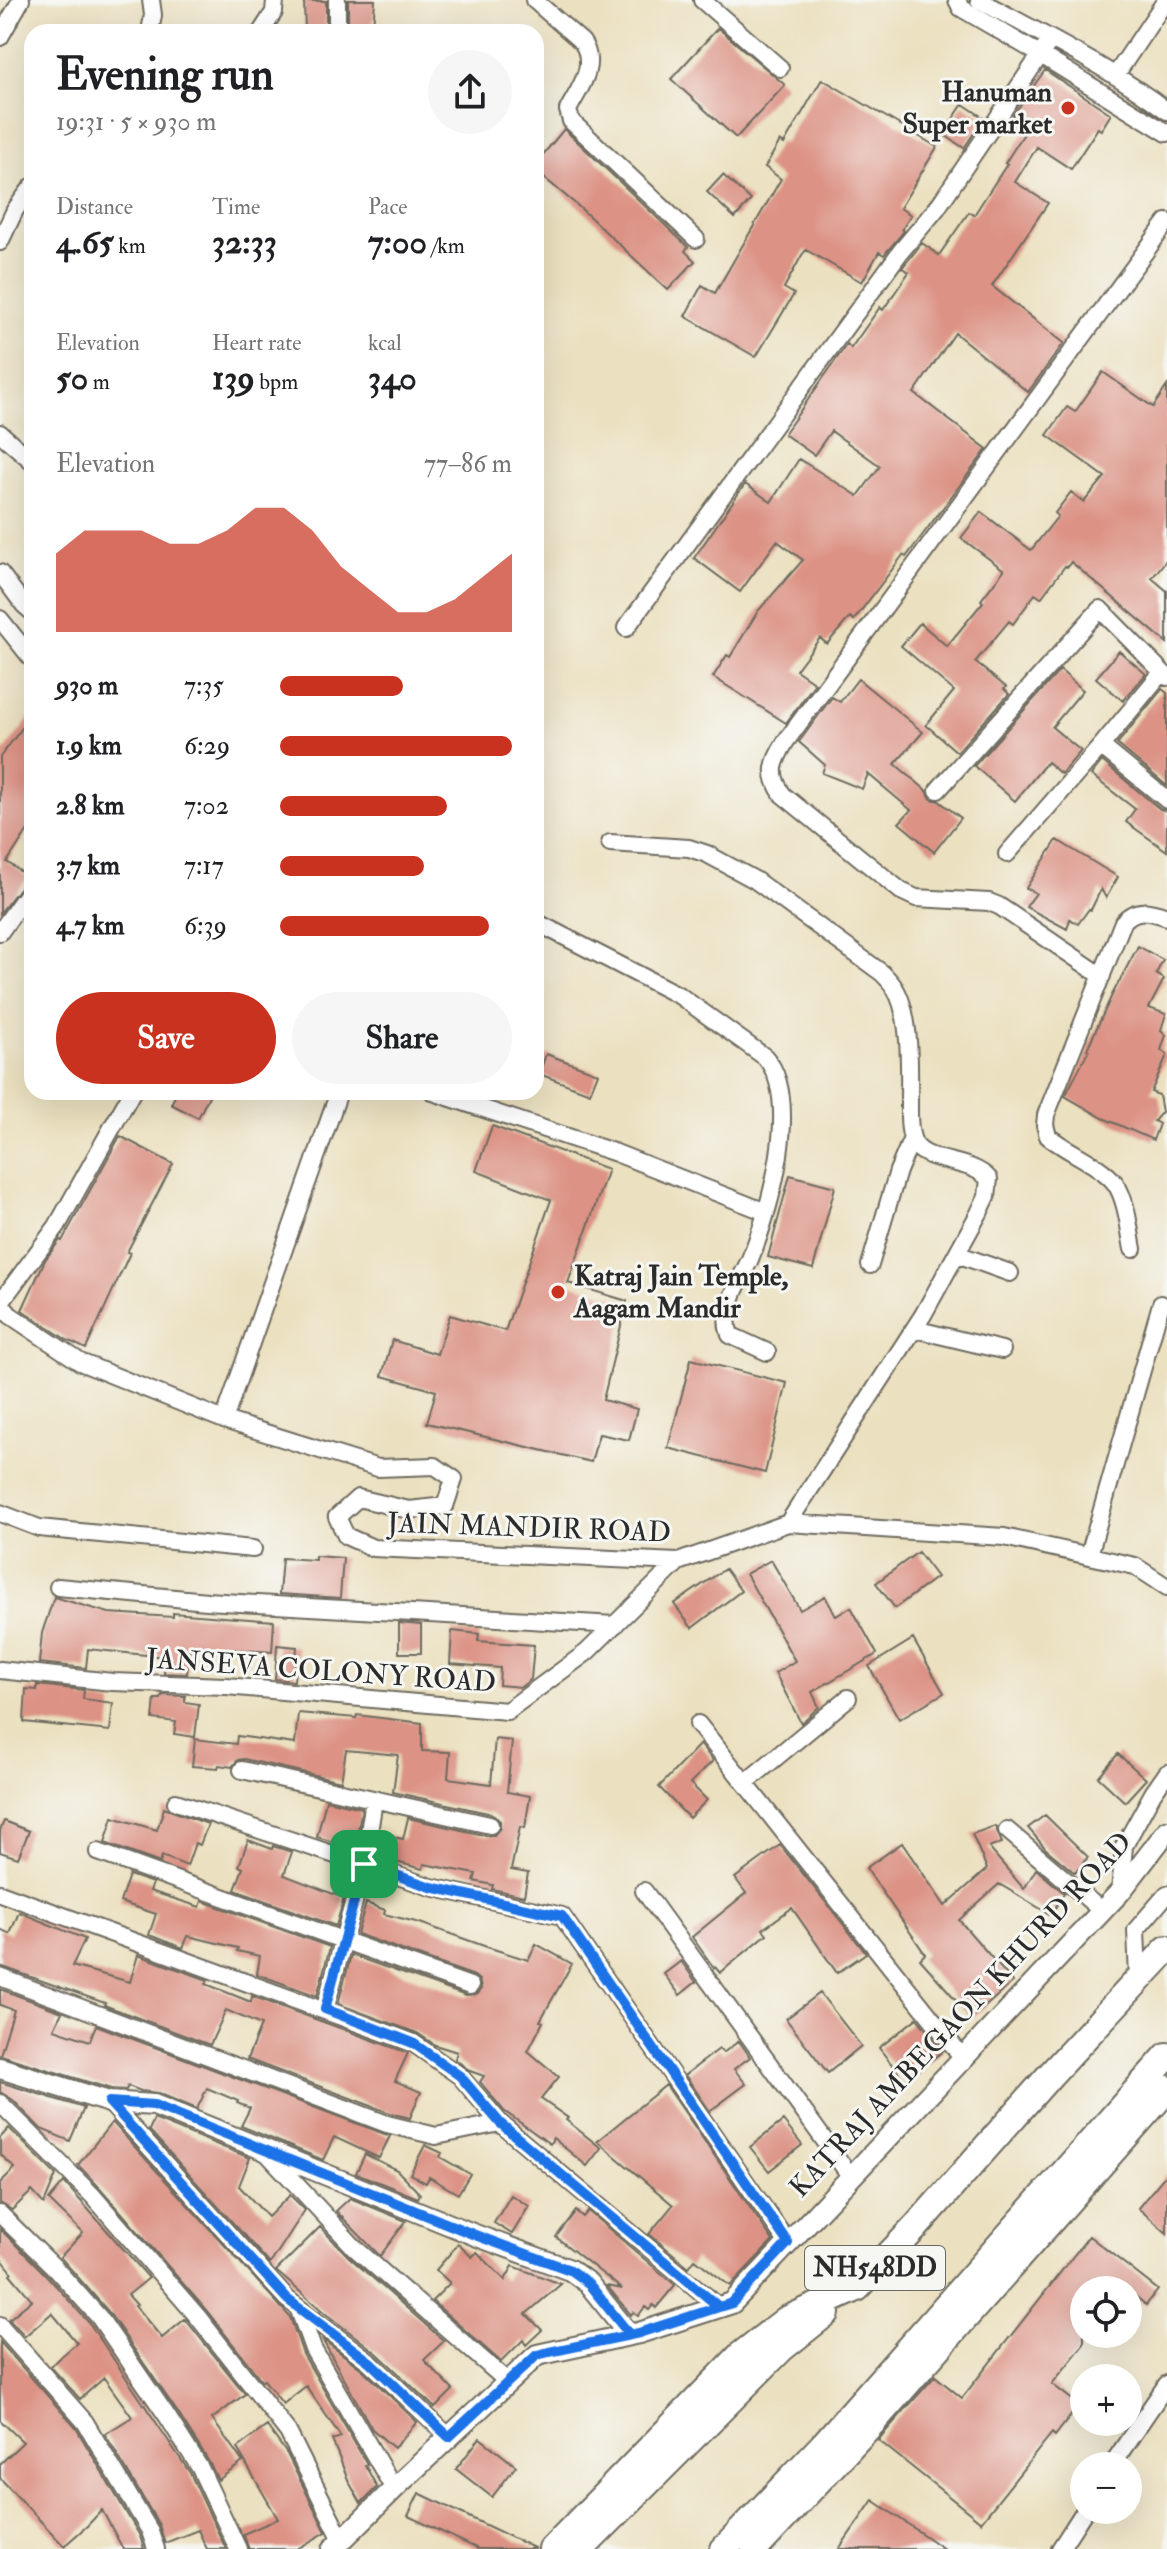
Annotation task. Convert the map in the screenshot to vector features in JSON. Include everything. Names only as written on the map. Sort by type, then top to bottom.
[{"type":"highway","name":"NH548DD","points":[[552,2549],[741,2355],[786,2320],[857,2288],[1167,1949]]},
{"type":"highway","points":[[724,2549],[825,2443],[1167,2056]]},
{"type":"highway","name":"NH548DD","points":[[755,2549],[873,2422],[1167,2089]]},
{"type":"highway","points":[[581,2549],[782,2348],[857,2288]]},
{"type":"street","points":[[0,37],[21,0]]},
{"type":"street","points":[[151,0],[151,24]]},
{"type":"street","points":[[266,24],[274,12],[275,0]]},
{"type":"street","points":[[337,0],[337,24]]},
{"type":"street","points":[[534,0],[588,50],[589,63],[584,83],[568,110],[571,121],[696,239]]},
{"type":"street","points":[[702,0],[780,68]]},
{"type":"street","points":[[957,0],[961,8],[1167,133]]},
{"type":"street","points":[[979,0],[1115,76],[1167,111]]},
{"type":"street","points":[[1115,76],[1166,0]]},
{"type":"street","points":[[626,628],[901,251],[937,208],[1051,39]]},
{"type":"street","points":[[0,242],[24,198]]},
{"type":"street","points":[[1102,976],[999,906],[989,902],[916,898],[901,891],[783,795],[775,783],[773,772],[786,741],[1167,222]]},
{"type":"street","points":[[0,433],[24,454]]},
{"type":"street","points":[[0,573],[24,605]]},
{"type":"street","points":[[938,790],[1100,609],[1165,675],[1007,854]]},
{"type":"street","points":[[0,619],[24,649]]},
{"type":"street","points":[[1101,746],[1167,800]]},
{"type":"street","points":[[610,843],[689,848],[707,854],[755,880],[882,973],[894,986],[900,998],[909,1045],[912,1138],[898,1171],[870,1265]]},
{"type":"street","points":[[0,932],[24,898]]},
{"type":"street","points":[[1133,1249],[1117,1185],[1058,1145],[1048,1136],[1045,1125],[1053,1095],[1123,922],[1130,914],[1150,912],[1167,917]]},
{"type":"street","points":[[544,926],[680,996],[765,1057],[775,1068],[784,1122],[766,1212],[727,1316],[730,1335],[767,1352]]},
{"type":"street","points":[[0,1303],[57,1226],[128,1100]]},
{"type":"street","points":[[224,1420],[336,1100]]},
{"type":"street","points":[[457,1100],[616,1153],[766,1212]]},
{"type":"street","points":[[788,1523],[914,1329],[987,1196],[989,1179],[975,1168],[920,1150],[912,1138]]},
{"type":"street","points":[[957,1254],[1010,1273]]},
{"type":"street","name":"JAIN MANDIR ROAD","points":[[0,1303],[10,1315],[80,1362],[224,1420],[378,1468],[435,1466],[454,1479],[445,1506],[409,1510],[358,1498],[337,1517],[346,1536],[373,1548],[678,1562],[788,1523],[1004,1537],[1135,1566],[1167,1587]]},
{"type":"street","points":[[1089,1555],[1161,1304]]},
{"type":"street","points":[[914,1329],[1002,1350]]},
{"type":"street","points":[[0,1513],[39,1528],[253,1549]]},
{"type":"street","name":"JANSEVA COLONY ROAD","points":[[0,1670],[112,1682],[226,1686],[507,1711],[587,1652],[678,1562]]},
{"type":"street","points":[[58,1587],[207,1601],[615,1625]]},
{"type":"street","points":[[745,1783],[848,1698]]},
{"type":"street","points":[[698,1724],[963,2058]]},
{"type":"street","points":[[242,1770],[490,1825]]},
{"type":"street","points":[[1120,1892],[1124,1846],[1167,1773]]},
{"type":"street","points":[[325,2009],[364,1864],[374,1800]]},
{"type":"street","points":[[176,1802],[431,1887],[562,1916],[788,2243]]},
{"type":"street","points":[[1007,1830],[1102,1911]]},
{"type":"street","name":"KATRAJ AMBEGAON KHURD ROAD","points":[[338,2544],[537,2355],[630,2335],[732,2303],[1120,1892],[1167,1831]]},
{"type":"street","points":[[98,1852],[470,1986]]},
{"type":"street","points":[[644,1891],[851,2177]]},
{"type":"street","points":[[0,1893],[413,2043],[460,2076],[500,2123],[719,2307]]},
{"type":"street","points":[[1138,1978],[1136,1930],[1167,1894]]},
{"type":"street","points":[[0,1977],[387,2124],[436,2136],[500,2123]]},
{"type":"street","points":[[0,2068],[109,2102],[154,2105],[475,2235],[570,2270],[588,2283],[630,2335]]},
{"type":"street","points":[[109,2102],[287,2299],[370,2362],[449,2437]]},
{"type":"street","points":[[0,2103],[93,2196],[198,2317],[288,2432],[338,2544]]},
{"type":"street","points":[[265,2151],[356,2249],[508,2382]]},
{"type":"street","points":[[0,2214],[99,2317],[200,2468],[238,2549]]},
{"type":"street","points":[[299,2309],[313,2349],[394,2489]]},
{"type":"street","points":[[0,2325],[85,2422],[150,2531],[156,2549]]},
{"type":"street","points":[[1121,2452],[1167,2384]]},
{"type":"street","points":[[1060,2549],[1076,2524]]},
{"type":"building","points":[[348,0],[375,0],[373,24],[348,24]]},
{"type":"building","points":[[304,1],[326,1],[326,24],[305,24]]},
{"type":"building","points":[[718,28],[785,85],[736,138],[671,79]]},
{"type":"building","points":[[1045,70],[1111,114],[1071,169],[1037,147],[1015,182],[1048,203],[992,286],[1064,343],[1028,392],[955,333],[914,393],[987,449],[854,620],[850,617],[827,644],[820,638],[796,670],[815,683],[786,723],[713,677],[727,655],[730,657],[758,611],[803,560],[777,541],[740,592],[694,558],[745,484],[771,502],[799,459],[858,496],[880,466],[831,431],[814,455],[784,434],[847,344],[851,348],[880,307],[883,310],[909,272],[902,268],[922,243],[939,255],[969,212],[974,215],[1025,132],[1009,121]]},
{"type":"building","points":[[822,79],[937,147],[900,208],[911,215],[902,229],[904,231],[884,255],[879,252],[862,282],[806,250],[784,288],[794,294],[756,357],[685,316],[702,285],[715,293],[781,179],[765,167],[780,141],[784,144]]},
{"type":"building","points":[[963,104],[984,118],[964,148],[943,134]]},
{"type":"building","points":[[564,129],[688,247],[685,251],[695,261],[668,290],[544,178],[544,153]]},
{"type":"building","points":[[723,175],[751,200],[735,218],[707,192]]},
{"type":"building","points":[[1103,372],[1153,407],[1167,386],[1167,559],[1152,578],[1167,591],[1167,643],[1071,562],[1041,598],[1035,594],[1013,624],[1009,621],[975,662],[1006,687],[1004,689],[1009,694],[957,752],[926,725],[954,691],[901,646],[920,623],[947,646],[1004,570],[961,538],[981,512],[1031,550],[1058,516],[1055,513],[1071,492],[1084,502],[1105,477],[1047,435],[1067,407],[1075,412]]},
{"type":"building","points":[[1119,651],[1146,674],[1123,701],[1096,678]]},
{"type":"building","points":[[1060,670],[1083,690],[1052,727],[1081,751],[1061,774],[1047,762],[1015,801],[974,766]]},
{"type":"building","points":[[858,679],[923,732],[895,764],[927,791],[931,799],[939,801],[961,818],[934,852],[899,823],[911,810],[868,774],[862,789],[822,773],[825,765],[799,742],[832,697],[840,702]]},
{"type":"building","points":[[1162,689],[1167,693],[1167,786],[1117,744]]},
{"type":"building","points":[[24,726],[24,836],[7,862],[24,874],[24,882],[0,913],[0,757]]},
{"type":"building","points":[[1102,761],[1160,809],[1167,811],[1167,851],[1126,822],[1135,809],[1091,775]]},
{"type":"building","points":[[1057,840],[1118,877],[1106,898],[1101,889],[1091,910],[1078,924],[1070,919],[1067,929],[1026,907],[1036,893],[1026,888]]},
{"type":"building","points":[[1138,946],[1163,960],[1156,974],[1164,979],[1149,1008],[1166,1014],[1161,1030],[1166,1035],[1161,1050],[1167,1055],[1151,1092],[1159,1095],[1162,1112],[1154,1121],[1159,1124],[1153,1140],[1103,1118],[1065,1096]]},
{"type":"building","points":[[546,1054],[598,1073],[590,1093],[544,1076]]},
{"type":"building","points":[[173,1100],[207,1100],[198,1118],[171,1104]]},
{"type":"building","name":"Katraj Jain Temple, Aagam Mandir","points":[[492,1126],[608,1169],[568,1283],[627,1301],[603,1400],[637,1409],[629,1440],[599,1434],[591,1462],[427,1423],[436,1391],[382,1376],[392,1340],[437,1354],[450,1315],[505,1331],[551,1200],[476,1171]]},
{"type":"building","points":[[120,1136],[173,1164],[127,1252],[130,1253],[86,1349],[22,1310],[45,1260],[62,1241]]},
{"type":"building","points":[[790,1175],[835,1187],[813,1269],[768,1257]]},
{"type":"building","points":[[691,1359],[787,1383],[765,1473],[668,1448]]},
{"type":"building","points":[[918,1552],[937,1577],[895,1608],[876,1583]]},
{"type":"building","points":[[315,1556],[343,1558],[340,1598],[279,1594],[282,1558],[315,1560]]},
{"type":"building","points":[[771,1560],[800,1610],[825,1596],[836,1616],[851,1607],[877,1654],[812,1692],[819,1707],[801,1723],[775,1673],[795,1661],[746,1574]]},
{"type":"building","points":[[725,1569],[741,1591],[692,1628],[674,1604]]},
{"type":"building","points":[[54,1597],[109,1613],[173,1617],[173,1613],[274,1621],[272,1652],[189,1646],[187,1674],[164,1673],[165,1657],[88,1649],[86,1668],[39,1663],[42,1633]]},
{"type":"building","points":[[399,1623],[421,1625],[421,1653],[399,1653]]},
{"type":"building","points":[[452,1631],[479,1634],[478,1641],[534,1645],[531,1679],[521,1687],[499,1685],[500,1668],[450,1664]]},
{"type":"building","points":[[913,1639],[944,1693],[899,1719],[869,1666]]},
{"type":"building","points":[[277,1645],[297,1647],[294,1681],[275,1679]]},
{"type":"building","points":[[37,1685],[84,1690],[83,1699],[113,1703],[110,1731],[24,1722],[26,1689],[37,1690]]},
{"type":"building","points":[[162,1695],[185,1696],[185,1702],[199,1704],[195,1737],[174,1734],[176,1722],[153,1719],[155,1699],[161,1699]]},
{"type":"building","points":[[298,1713],[356,1718],[357,1715],[422,1723],[422,1751],[450,1752],[448,1778],[491,1784],[495,1739],[512,1741],[507,1792],[530,1796],[525,1828],[520,1827],[511,1870],[528,1873],[524,1896],[492,1889],[493,1885],[474,1881],[476,1874],[424,1864],[423,1869],[376,1857],[380,1834],[403,1839],[408,1818],[488,1836],[494,1835],[500,1828],[500,1821],[492,1814],[393,1792],[398,1755],[346,1750],[341,1781],[244,1759],[238,1760],[232,1767],[192,1766],[195,1739],[236,1744],[237,1736],[295,1744]]},
{"type":"building","points":[[700,1744],[713,1761],[690,1783],[707,1800],[689,1818],[659,1787]]},
{"type":"building","points":[[1118,1754],[1146,1779],[1125,1802],[1098,1777]]},
{"type":"building","points":[[326,1800],[362,1808],[355,1848],[317,1837]]},
{"type":"building","points":[[164,1808],[208,1824],[200,1845],[195,1843],[187,1866],[162,1856],[160,1863],[105,1843],[113,1817],[157,1830]]},
{"type":"building","points":[[1045,1815],[1088,1857],[1075,1873],[1046,1849],[1028,1828]]},
{"type":"building","points":[[4,1821],[29,1831],[18,1858],[0,1852],[0,1831]]},
{"type":"building","points":[[995,1826],[1002,1843],[989,1848],[1024,1889],[1036,1869],[1064,1893],[1051,1915],[999,1884],[959,1920],[1013,1982],[972,2018],[920,1959],[925,1954],[866,1868],[902,1843],[945,1906],[987,1869],[972,1834]]},
{"type":"building","points":[[248,1840],[292,1852],[284,1875],[344,1898],[336,1926],[235,1890]]},
{"type":"building","points":[[780,1845],[866,1953],[837,1973],[792,1908],[763,1929],[767,1934],[720,1973],[692,1937],[746,1893],[735,1878]]},
{"type":"building","points":[[129,1875],[153,1883],[150,1891],[200,1907],[202,1901],[330,1947],[317,1996],[257,1974],[260,1956],[237,1951],[238,1948],[188,1936],[183,1948],[149,1935],[156,1914],[120,1902]]},
{"type":"building","points":[[366,1903],[385,1910],[384,1914],[528,1960],[536,1944],[572,1964],[540,2021],[543,2022],[528,2051],[559,2077],[541,2099],[601,2148],[587,2166],[553,2138],[550,2144],[504,2111],[480,2082],[484,2076],[470,2071],[455,2059],[457,2052],[435,2045],[417,2033],[338,2004],[351,1955],[466,1996],[476,1995],[481,1989],[479,1980],[474,1976],[357,1934]]},
{"type":"building","points":[[19,1912],[85,1939],[72,1966],[130,1982],[138,1955],[208,1980],[206,1984],[251,2002],[252,1996],[408,2053],[395,2081],[421,2092],[410,2118],[247,2059],[261,2025],[226,2010],[210,2045],[0,1966],[0,1929],[10,1934]]},
{"type":"building","points":[[681,1961],[696,1982],[680,1995],[664,1974]]},
{"type":"building","points":[[0,1989],[62,2012],[54,2029],[90,2041],[96,2025],[390,2136],[379,2158],[334,2137],[323,2160],[241,2126],[250,2108],[207,2088],[197,2109],[158,2093],[128,2086],[126,2090],[111,2089],[0,2055],[14,2010],[0,2005]]},
{"type":"building","points":[[820,1993],[861,2046],[828,2073],[786,2019]]},
{"type":"building","points":[[917,2018],[943,2051],[905,2081],[879,2048]]},
{"type":"building","points":[[739,2041],[750,2057],[734,2069],[746,2084],[710,2111],[685,2075],[719,2049],[723,2053]]},
{"type":"building","points":[[0,2082],[84,2108],[70,2141],[41,2129],[13,2100],[0,2092]]},
{"type":"building","points":[[666,2085],[773,2241],[730,2286],[695,2259],[689,2267],[649,2234],[673,2205],[597,2141]]},
{"type":"building","points":[[154,2119],[250,2158],[239,2186],[268,2217],[290,2195],[305,2210],[270,2264],[149,2130]]},
{"type":"building","points":[[783,2121],[802,2145],[769,2171],[750,2147]]},
{"type":"building","points":[[112,2122],[290,2317],[303,2354],[367,2464],[377,2487],[361,2503],[332,2440],[341,2437],[306,2386],[283,2404],[206,2310],[78,2165]]},
{"type":"building","points":[[9,2128],[56,2175],[44,2204],[32,2191],[12,2210],[0,2203],[0,2183],[15,2168],[0,2154],[0,2138]]},
{"type":"building","points":[[425,2145],[442,2153],[440,2157],[470,2174],[458,2194],[429,2177],[426,2183],[410,2174]]},
{"type":"building","points":[[365,2154],[397,2170],[420,2194],[418,2198],[356,2173]]},
{"type":"building","points":[[1167,2173],[1167,2233],[1138,2208]]},
{"type":"building","points":[[64,2182],[149,2278],[128,2295],[162,2338],[185,2319],[245,2394],[212,2419],[243,2462],[218,2480],[176,2410],[108,2311],[60,2257],[83,2233],[49,2200]]},
{"type":"building","points":[[511,2195],[529,2206],[512,2234],[494,2223]]},
{"type":"building","points":[[350,2198],[406,2221],[380,2256],[336,2211]]},
{"type":"building","points":[[576,2211],[583,2217],[588,2211],[675,2285],[656,2308],[653,2305],[649,2310],[645,2307],[638,2316],[633,2312],[631,2315],[607,2286],[622,2289],[556,2237]]},
{"type":"building","points":[[320,2227],[349,2257],[444,2341],[424,2360],[453,2390],[435,2408],[378,2354],[276,2271]]},
{"type":"building","points":[[0,2229],[90,2324],[190,2473],[226,2549],[207,2549],[198,2530],[165,2543],[159,2525],[105,2434],[132,2417],[104,2378],[80,2399],[50,2366],[77,2343],[52,2313],[25,2336],[9,2319],[32,2300],[0,2257]]},
{"type":"building","points":[[1089,2236],[1140,2276],[1070,2276],[1070,2348],[1081,2348],[1052,2384],[1070,2398],[1070,2417],[1055,2436],[1052,2433],[981,2522],[878,2440],[935,2376],[962,2398]]},
{"type":"building","points":[[458,2244],[472,2257],[477,2252],[505,2280],[513,2266],[561,2284],[526,2314],[542,2330],[526,2345],[523,2340],[501,2362],[432,2301],[450,2283],[436,2270]]},
{"type":"building","points":[[1142,2277],[1158,2290],[1146,2305],[1142,2302]]},
{"type":"building","points":[[322,2339],[363,2370],[417,2422],[394,2448],[372,2429]]},
{"type":"building","points":[[0,2342],[76,2428],[140,2536],[144,2549],[123,2549],[102,2510],[64,2546],[0,2478],[0,2464],[23,2442],[0,2420]]},
{"type":"building","points":[[267,2426],[287,2454],[326,2532],[297,2549],[249,2549],[243,2534],[278,2519],[237,2448]]},
{"type":"building","points":[[480,2438],[516,2466],[492,2497],[456,2469]]},
{"type":"building","points":[[419,2493],[536,2549],[478,2549],[408,2516]]},
{"type":"building","points":[[873,2500],[944,2549],[839,2549]]},
{"type":"place","name":"Hanuman Super market","points":[[1068,108]]},
{"type":"place","name":"Katraj Jain Temple, Aagam Mandir","points":[[558,1292]]},
{"type":"route","points":[[364,1864],[325,2009],[413,2043],[460,2076],[500,2123],[719,2307],[639,2333],[630,2335],[549,2352],[537,2355],[449,2437],[370,2362],[287,2299],[109,2102],[154,2105],[475,2235],[570,2270],[588,2283],[630,2335],[639,2333],[732,2303],[788,2243],[562,1916],[431,1887],[364,1864]]}]
